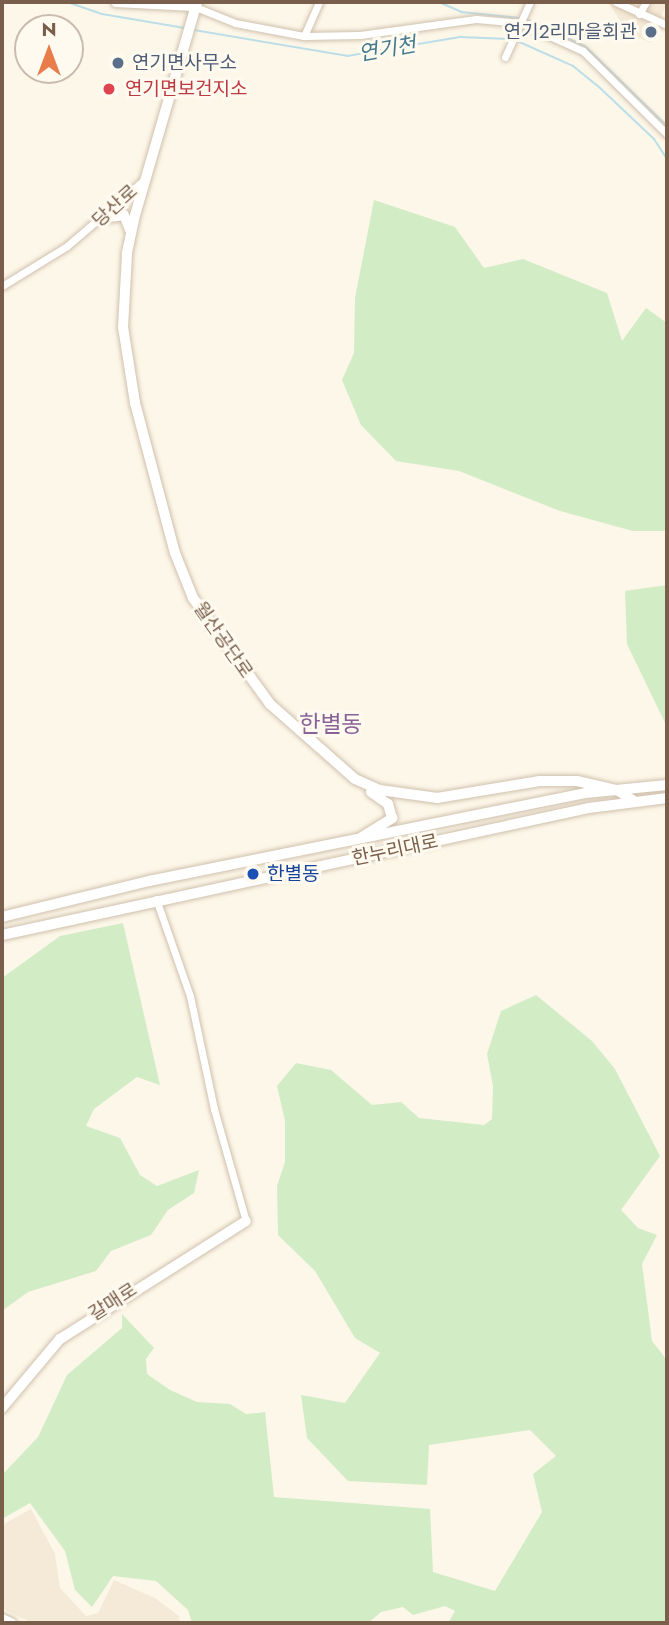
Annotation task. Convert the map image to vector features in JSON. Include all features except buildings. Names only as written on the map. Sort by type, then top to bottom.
[{"type":"street","points":[[116,2],[194,7],[235,23],[304,36],[360,36],[476,19],[521,22],[583,51],[667,134]]},
{"type":"street","points":[[304,36],[318,2]]},
{"type":"street","points":[[506,54],[530,2]]},
{"type":"street","points":[[616,2],[667,24]]},
{"type":"street","points":[[639,14],[646,2]]},
{"type":"street","name":"당산로","points":[[2,286],[68,246],[144,180],[194,7]]},
{"type":"street","name":"월산공단로","points":[[144,180],[131,233],[124,289],[126,364],[174,552],[193,598],[270,704],[355,779],[380,790],[437,798],[563,780],[617,790],[634,801]]},
{"type":"street","points":[[102,218],[124,215],[131,233]]},
{"type":"street","points":[[355,779],[388,804],[392,818],[358,840]]},
{"type":"street","name":"한누리대로","points":[[2,917],[149,881],[617,790],[667,785]]},
{"type":"street","name":"한누리대로","points":[[2,936],[155,899],[634,801],[667,798]]},
{"type":"street","points":[[155,899],[190,996],[214,1109],[246,1221]]},
{"type":"street","name":"갈매로","points":[[2,1408],[60,1339],[98,1311],[246,1221]]},
{"type":"street","points":[[2,1619],[11,1623]]},
{"type":"shaded area","points":[[608,2],[667,2],[651,43],[628,33]]},
{"type":"shaded area","points":[[31,1509],[55,1554],[60,1588],[86,1616],[98,1613],[114,1580],[155,1598],[179,1616],[180,1623],[32,1623],[2,1608],[2,1525]]},
{"type":"green space","points":[[374,200],[455,227],[484,268],[523,259],[607,293],[622,341],[646,308],[667,323],[667,531],[633,531],[560,511],[459,471],[396,461],[361,425],[342,380],[354,353],[355,298]]},
{"type":"green space","points":[[667,585],[667,727],[627,644],[625,591]]},
{"type":"green space","points":[[123,923],[160,1085],[137,1077],[94,1109],[86,1126],[120,1138],[140,1175],[157,1186],[199,1170],[194,1193],[168,1210],[151,1235],[111,1251],[96,1271],[28,1292],[2,1311],[2,978],[60,936]]},
{"type":"green space","points":[[536,995],[592,1041],[615,1069],[660,1156],[621,1210],[638,1228],[657,1235],[642,1264],[652,1341],[667,1360],[667,1623],[448,1623],[455,1611],[445,1606],[413,1615],[403,1607],[381,1612],[368,1623],[192,1623],[188,1610],[156,1581],[113,1576],[92,1607],[75,1590],[65,1551],[30,1503],[2,1519],[2,1475],[38,1437],[67,1375],[122,1328],[122,1314],[154,1348],[146,1359],[147,1374],[170,1390],[197,1402],[230,1404],[246,1414],[265,1412],[274,1497],[430,1509],[433,1572],[495,1591],[542,1512],[533,1474],[556,1456],[530,1430],[429,1445],[427,1485],[348,1481],[307,1438],[301,1395],[345,1403],[380,1353],[355,1338],[315,1271],[278,1235],[277,1186],[285,1162],[285,1121],[277,1086],[296,1063],[331,1070],[372,1105],[401,1102],[419,1118],[484,1125],[492,1119],[493,1086],[487,1054],[501,1011]]},
{"type":"waterway","name":"연기천","points":[[67,2],[102,14],[185,28]]},
{"type":"waterway","points":[[439,2],[461,12],[520,18]]},
{"type":"waterway","points":[[525,19],[585,46],[667,126]]},
{"type":"waterway","name":"연기천","points":[[194,30],[347,56],[461,37],[509,39]]},
{"type":"waterway","name":"연기천","points":[[515,40],[573,66],[654,139],[667,159]]},
{"type":"place","name":"연기2리마을회관","points":[[651,32]]},
{"type":"place","name":"연기면사무소","points":[[118,63]]},
{"type":"place","name":"연기면보건지소","points":[[109,89]]},
{"type":"place","name":"한별동","points":[[253,874]]},
{"type":"district","name":"한별동","points":[[331,724]]}]
